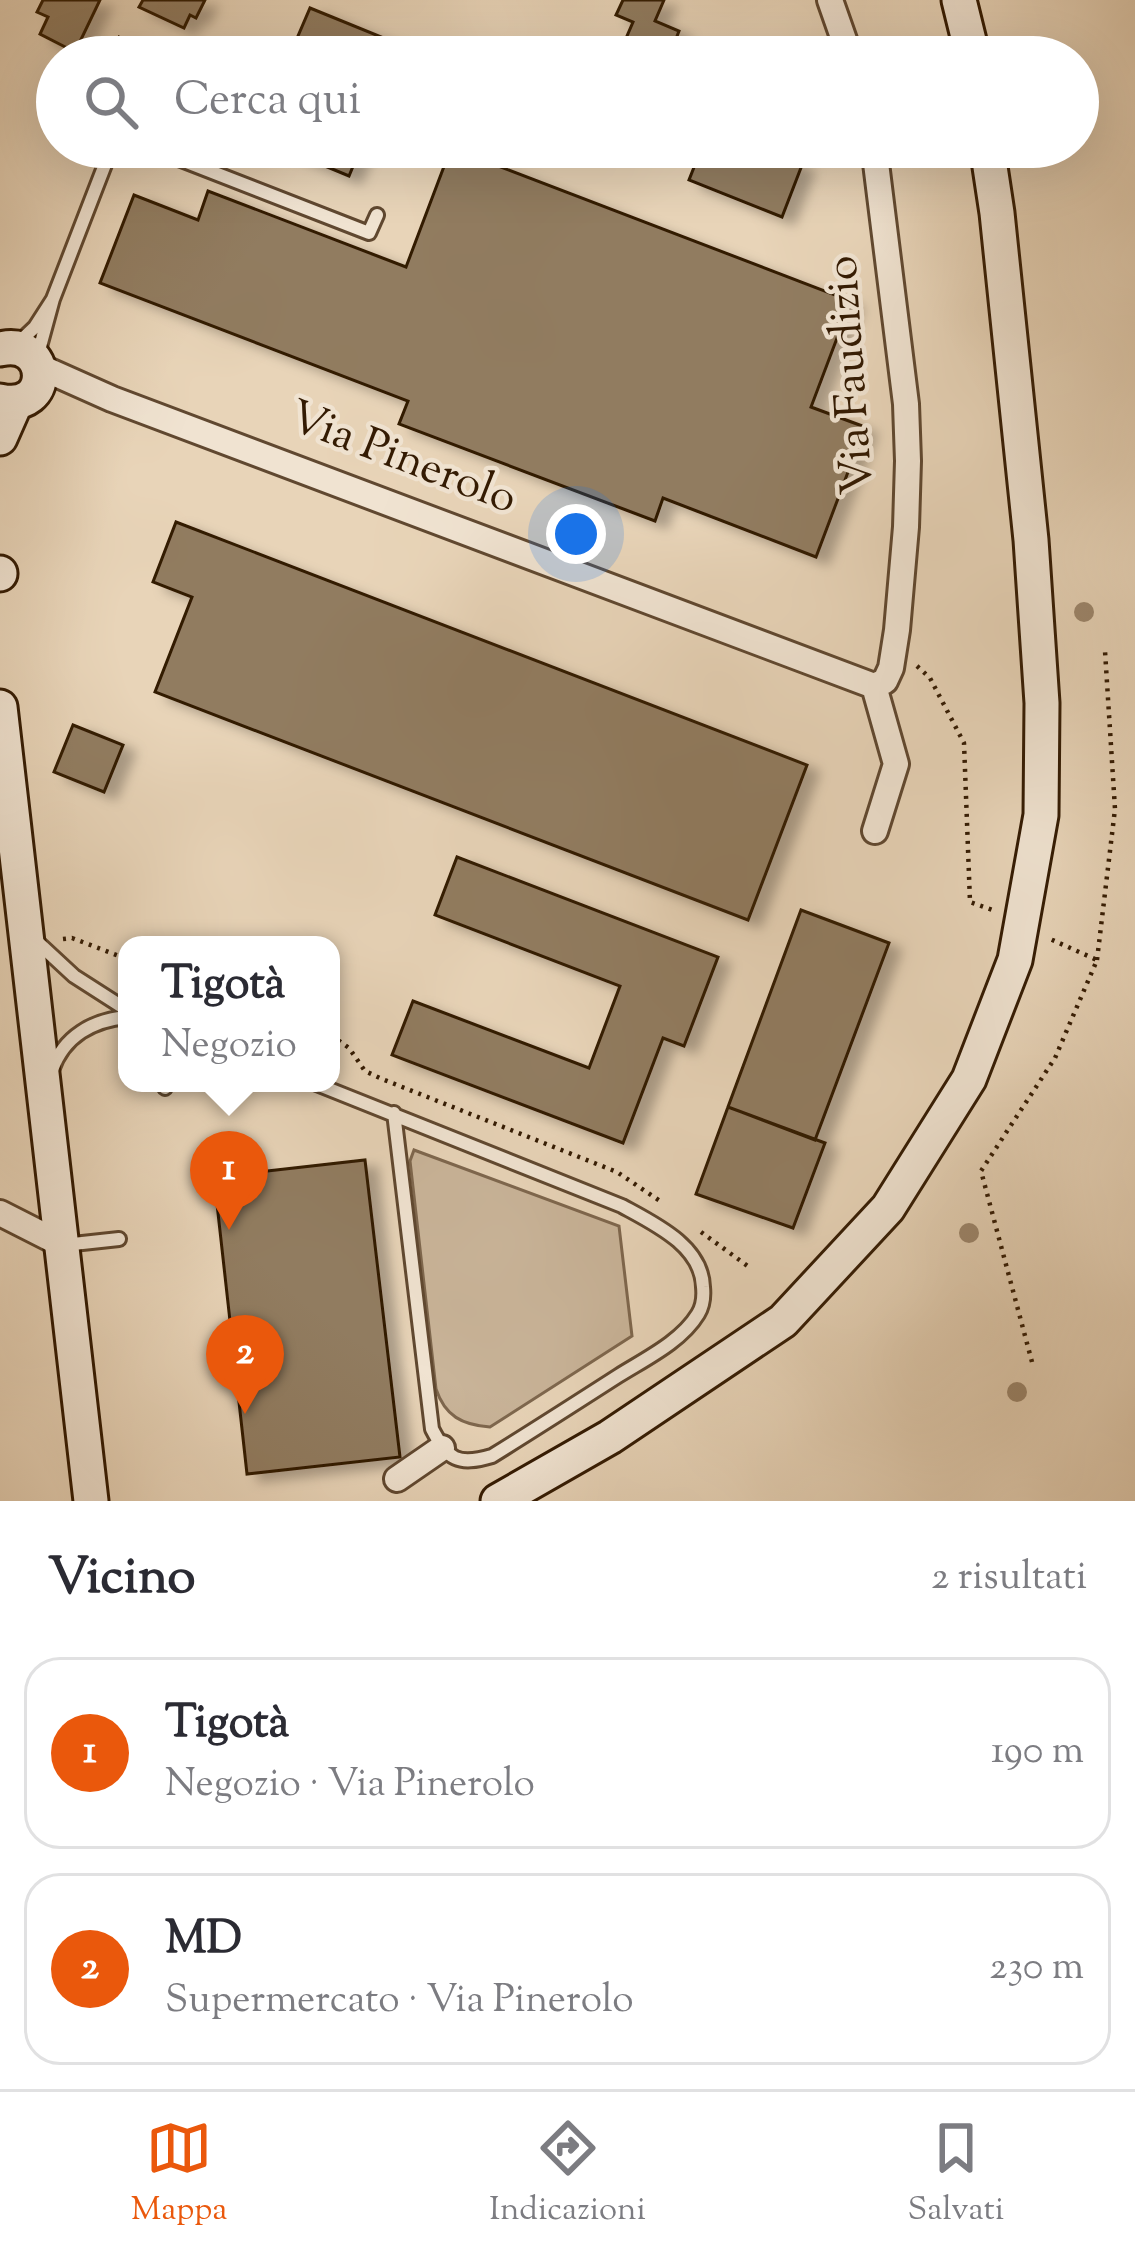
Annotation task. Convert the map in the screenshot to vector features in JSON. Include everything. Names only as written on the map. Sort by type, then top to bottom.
[{"type":"main road","points":[[959,0],[968,36]]},
{"type":"main road","points":[[498,1501],[610,1437],[783,1321],[888,1208],[969,1078],[1015,960],[1041,815],[1042,703],[1031,541],[990,168]]},
{"type":"main road","points":[[0,438],[16,368]]},
{"type":"main road","points":[[0,707],[3,764],[42,936],[44,1094],[91,1501]]},
{"type":"street","points":[[830,0],[843,36]]},
{"type":"street","name":"Via Faudizio","points":[[877,168],[906,404],[906,526],[883,677]]},
{"type":"street","name":"Via Pinerolo","points":[[16,368],[883,677]]},
{"type":"street","points":[[875,831],[896,764],[883,677]]},
{"type":"street","points":[[0,1214],[63,1245]]},
{"type":"street","points":[[397,1479],[442,1448]]},
{"type":"lane","points":[[16,368],[53,299],[104,168]]},
{"type":"lane","points":[[202,168],[369,233],[377,214]]},
{"type":"lane","points":[[16,368],[53,299]]},
{"type":"lane","points":[[42,936],[74,976],[118,1008]]},
{"type":"lane","points":[[44,1094],[55,1060],[71,1039],[101,1020],[118,1016]]},
{"type":"lane","points":[[338,1092],[394,1113],[622,1206],[651,1222],[683,1245],[699,1264],[701,1311],[659,1350],[492,1456],[472,1462],[454,1459],[431,1429],[394,1113]]},
{"type":"lane","points":[[63,1245],[119,1239]]},
{"type":"path","points":[[1097,959],[1115,809],[1105,651]]},
{"type":"path","points":[[42,936],[71,953]]},
{"type":"path","points":[[42,936],[72,938],[118,955]]},
{"type":"path","points":[[340,1042],[358,1056],[365,1070],[617,1172],[674,1211]]},
{"type":"path","points":[[692,1226],[748,1267]]},
{"type":"shaded area","points":[[414,1150],[619,1226],[632,1336],[490,1427],[456,1417],[436,1389],[410,1161]]},
{"type":"building","points":[[43,0],[100,0],[83,36],[40,34],[48,17],[37,12]]},
{"type":"building","points":[[143,0],[205,0],[196,18],[190,15],[184,28],[139,7]]},
{"type":"building","points":[[623,0],[664,0],[655,21],[679,31],[677,36],[627,36],[633,22],[616,15]]},
{"type":"building","points":[[310,8],[379,36],[298,36]]},
{"type":"building","points":[[330,168],[352,168],[349,176]]},
{"type":"building","points":[[443,168],[503,168],[851,301],[811,407],[865,427],[816,557],[663,498],[655,521],[399,424],[408,401],[100,283],[134,195],[198,220],[208,191],[406,267]]},
{"type":"building","points":[[694,168],[801,168],[782,217],[689,180]]},
{"type":"building","points":[[176,522],[807,765],[748,920],[155,692],[192,597],[153,582]]},
{"type":"building","points":[[73,725],[123,745],[104,792],[54,772]]},
{"type":"building","points":[[457,857],[718,957],[684,1046],[663,1038],[623,1143],[392,1055],[413,1001],[589,1068],[620,986],[435,915]]},
{"type":"building","points":[[801,910],[889,943],[815,1140],[728,1107]]},
{"type":"building","points":[[728,1107],[825,1143],[793,1228],[696,1194]]},
{"type":"building","points":[[365,1160],[400,1457],[247,1474],[214,1177]]},
{"type":"place","name":"Tigotà","points":[[229,1230]]},
{"type":"place","name":"MD","points":[[245,1414]]}]
